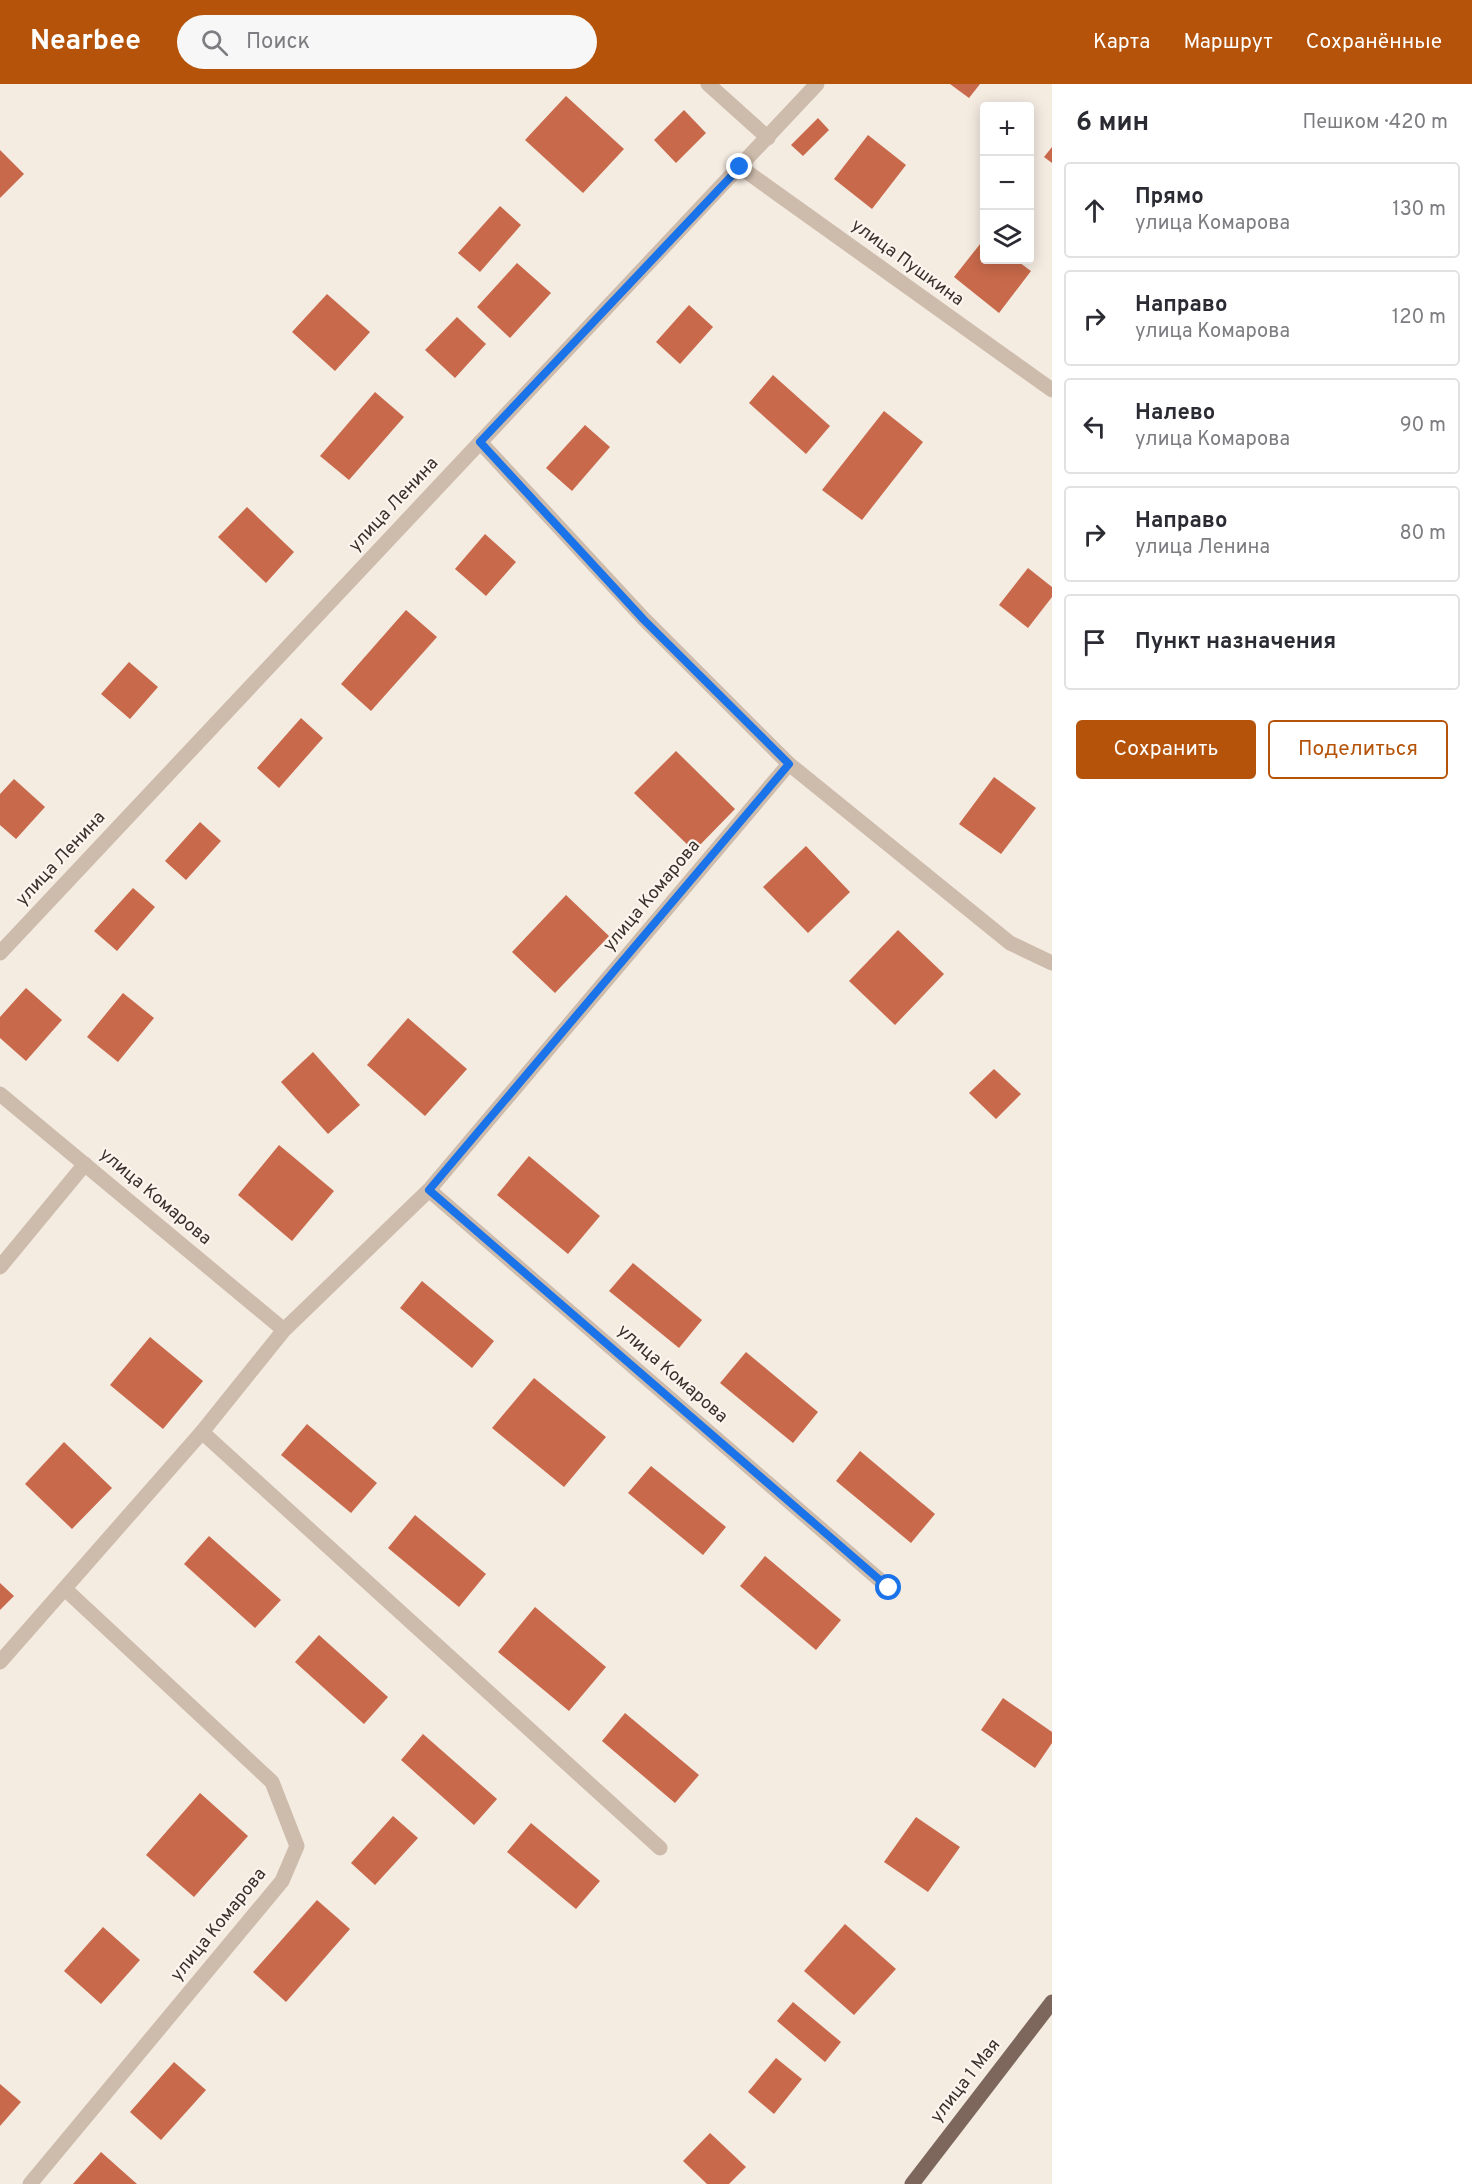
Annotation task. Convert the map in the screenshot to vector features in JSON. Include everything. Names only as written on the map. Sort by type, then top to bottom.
[{"type":"main road","name":"улица 1 Мая","points":[[912,2184],[1052,2002]]},
{"type":"street","points":[[708,84],[768,138]]},
{"type":"street","name":"улица Ленина","points":[[0,953],[817,84]]},
{"type":"street","name":"улица Пушкина","points":[[740,167],[1052,390]]},
{"type":"street","points":[[480,442],[644,620],[789,764],[1010,943],[1052,963]]},
{"type":"street","name":"улица Комарова","points":[[0,1662],[202,1432],[284,1330],[429,1190],[789,764]]},
{"type":"street","name":"улица Комарова","points":[[0,1094],[284,1330]]},
{"type":"street","points":[[0,1267],[85,1164]]},
{"type":"street","name":"улица Комарова","points":[[429,1190],[889,1588]]},
{"type":"street","points":[[202,1432],[660,1848]]},
{"type":"street","name":"улица Комарова","points":[[30,2184],[282,1881],[297,1846],[272,1782],[65,1589]]},
{"type":"building","points":[[950,84],[980,84],[969,98]]},
{"type":"building","points":[[566,96],[624,149],[583,193],[525,140]]},
{"type":"building","points":[[684,110],[706,133],[676,163],[654,140]]},
{"type":"building","points":[[818,118],[829,130],[803,156],[791,145]]},
{"type":"building","points":[[868,135],[906,165],[872,209],[834,179]]},
{"type":"building","points":[[1052,147],[1052,163],[1044,157]]},
{"type":"building","points":[[0,150],[24,174],[0,198]]},
{"type":"building","points":[[500,206],[521,225],[480,272],[458,253]]},
{"type":"building","points":[[980,244],[980,264],[1021,264],[1031,271],[999,313],[954,277]]},
{"type":"building","points":[[517,263],[551,293],[510,338],[477,307]]},
{"type":"building","points":[[327,294],[370,332],[335,371],[292,332]]},
{"type":"building","points":[[689,305],[713,327],[680,364],[656,342]]},
{"type":"building","points":[[457,317],[486,344],[455,378],[425,350]]},
{"type":"building","points":[[773,375],[830,426],[806,454],[749,403]]},
{"type":"building","points":[[375,392],[404,417],[349,480],[320,456]]},
{"type":"building","points":[[884,411],[923,442],[862,520],[822,490]]},
{"type":"building","points":[[585,425],[610,447],[572,491],[546,468]]},
{"type":"building","points":[[247,507],[294,552],[266,583],[218,537]]},
{"type":"building","points":[[485,534],[516,562],[486,596],[455,569]]},
{"type":"building","points":[[1028,568],[1052,587],[1052,597],[1028,628],[999,605]]},
{"type":"building","points":[[406,610],[437,637],[371,711],[341,684]]},
{"type":"building","points":[[129,662],[158,687],[130,719],[101,694]]},
{"type":"building","points":[[301,718],[323,738],[279,788],[257,768]]},
{"type":"building","points":[[676,751],[735,809],[694,851],[634,793]]},
{"type":"building","points":[[994,777],[1036,808],[1001,854],[959,824]]},
{"type":"building","points":[[14,779],[45,807],[16,839],[0,825],[0,794]]},
{"type":"building","points":[[200,822],[221,841],[186,880],[165,861]]},
{"type":"building","points":[[806,846],[850,892],[808,933],[763,887]]},
{"type":"building","points":[[133,888],[155,907],[117,951],[94,931]]},
{"type":"building","points":[[566,895],[609,936],[555,993],[512,952]]},
{"type":"building","points":[[898,930],[944,974],[895,1025],[849,981]]},
{"type":"building","points":[[26,988],[62,1020],[26,1061],[0,1038],[0,1017]]},
{"type":"building","points":[[123,993],[154,1018],[118,1062],[87,1037]]},
{"type":"building","points":[[408,1018],[467,1069],[425,1116],[367,1065]]},
{"type":"building","points":[[313,1052],[360,1105],[328,1134],[281,1082]]},
{"type":"building","points":[[994,1069],[1021,1094],[996,1119],[969,1093]]},
{"type":"building","points":[[279,1145],[334,1191],[292,1241],[238,1195]]},
{"type":"building","points":[[529,1156],[600,1216],[568,1254],[497,1195]]},
{"type":"building","points":[[633,1263],[702,1320],[679,1348],[609,1291]]},
{"type":"building","points":[[422,1281],[494,1341],[472,1368],[400,1308]]},
{"type":"building","points":[[150,1337],[203,1381],[163,1429],[110,1385]]},
{"type":"building","points":[[746,1352],[818,1412],[793,1443],[720,1383]]},
{"type":"building","points":[[534,1378],[606,1437],[564,1487],[492,1428]]},
{"type":"building","points":[[307,1424],[377,1483],[351,1513],[281,1455]]},
{"type":"building","points":[[64,1442],[112,1488],[72,1529],[25,1484]]},
{"type":"building","points":[[860,1451],[935,1514],[911,1543],[836,1481]]},
{"type":"building","points":[[651,1466],[726,1527],[703,1555],[628,1493]]},
{"type":"building","points":[[415,1515],[486,1574],[459,1607],[388,1548]]},
{"type":"building","points":[[209,1536],[281,1600],[255,1628],[184,1564]]},
{"type":"building","points":[[765,1556],[841,1620],[816,1650],[740,1586]]},
{"type":"building","points":[[0,1583],[14,1596],[0,1610]]},
{"type":"building","points":[[535,1607],[606,1667],[569,1711],[498,1652]]},
{"type":"building","points":[[319,1635],[388,1697],[364,1724],[295,1662]]},
{"type":"building","points":[[1003,1698],[1052,1732],[1052,1743],[1035,1768],[981,1730]]},
{"type":"building","points":[[625,1713],[699,1775],[675,1803],[602,1741]]},
{"type":"building","points":[[423,1734],[497,1799],[474,1825],[401,1760]]},
{"type":"building","points":[[200,1793],[248,1836],[194,1897],[146,1855]]},
{"type":"building","points":[[393,1816],[418,1838],[375,1885],[351,1863]]},
{"type":"building","points":[[916,1817],[960,1847],[928,1892],[884,1862]]},
{"type":"building","points":[[531,1823],[600,1881],[576,1909],[507,1852]]},
{"type":"building","points":[[317,1900],[350,1929],[286,2002],[253,1972]]},
{"type":"building","points":[[845,1924],[896,1969],[854,2015],[804,1971]]},
{"type":"building","points":[[103,1927],[140,1960],[101,2004],[64,1971]]},
{"type":"building","points":[[793,2002],[841,2042],[825,2062],[777,2021]]},
{"type":"building","points":[[776,2058],[802,2079],[774,2114],[748,2092]]},
{"type":"building","points":[[174,2062],[206,2090],[161,2140],[130,2112]]},
{"type":"building","points":[[0,2084],[21,2102],[0,2126]]},
{"type":"building","points":[[710,2133],[746,2167],[729,2184],[707,2184],[683,2161]]},
{"type":"building","points":[[101,2152],[137,2184],[73,2184]]},
{"type":"route","points":[[740,167],[480,442],[644,620],[789,764],[429,1190],[889,1588]]}]
